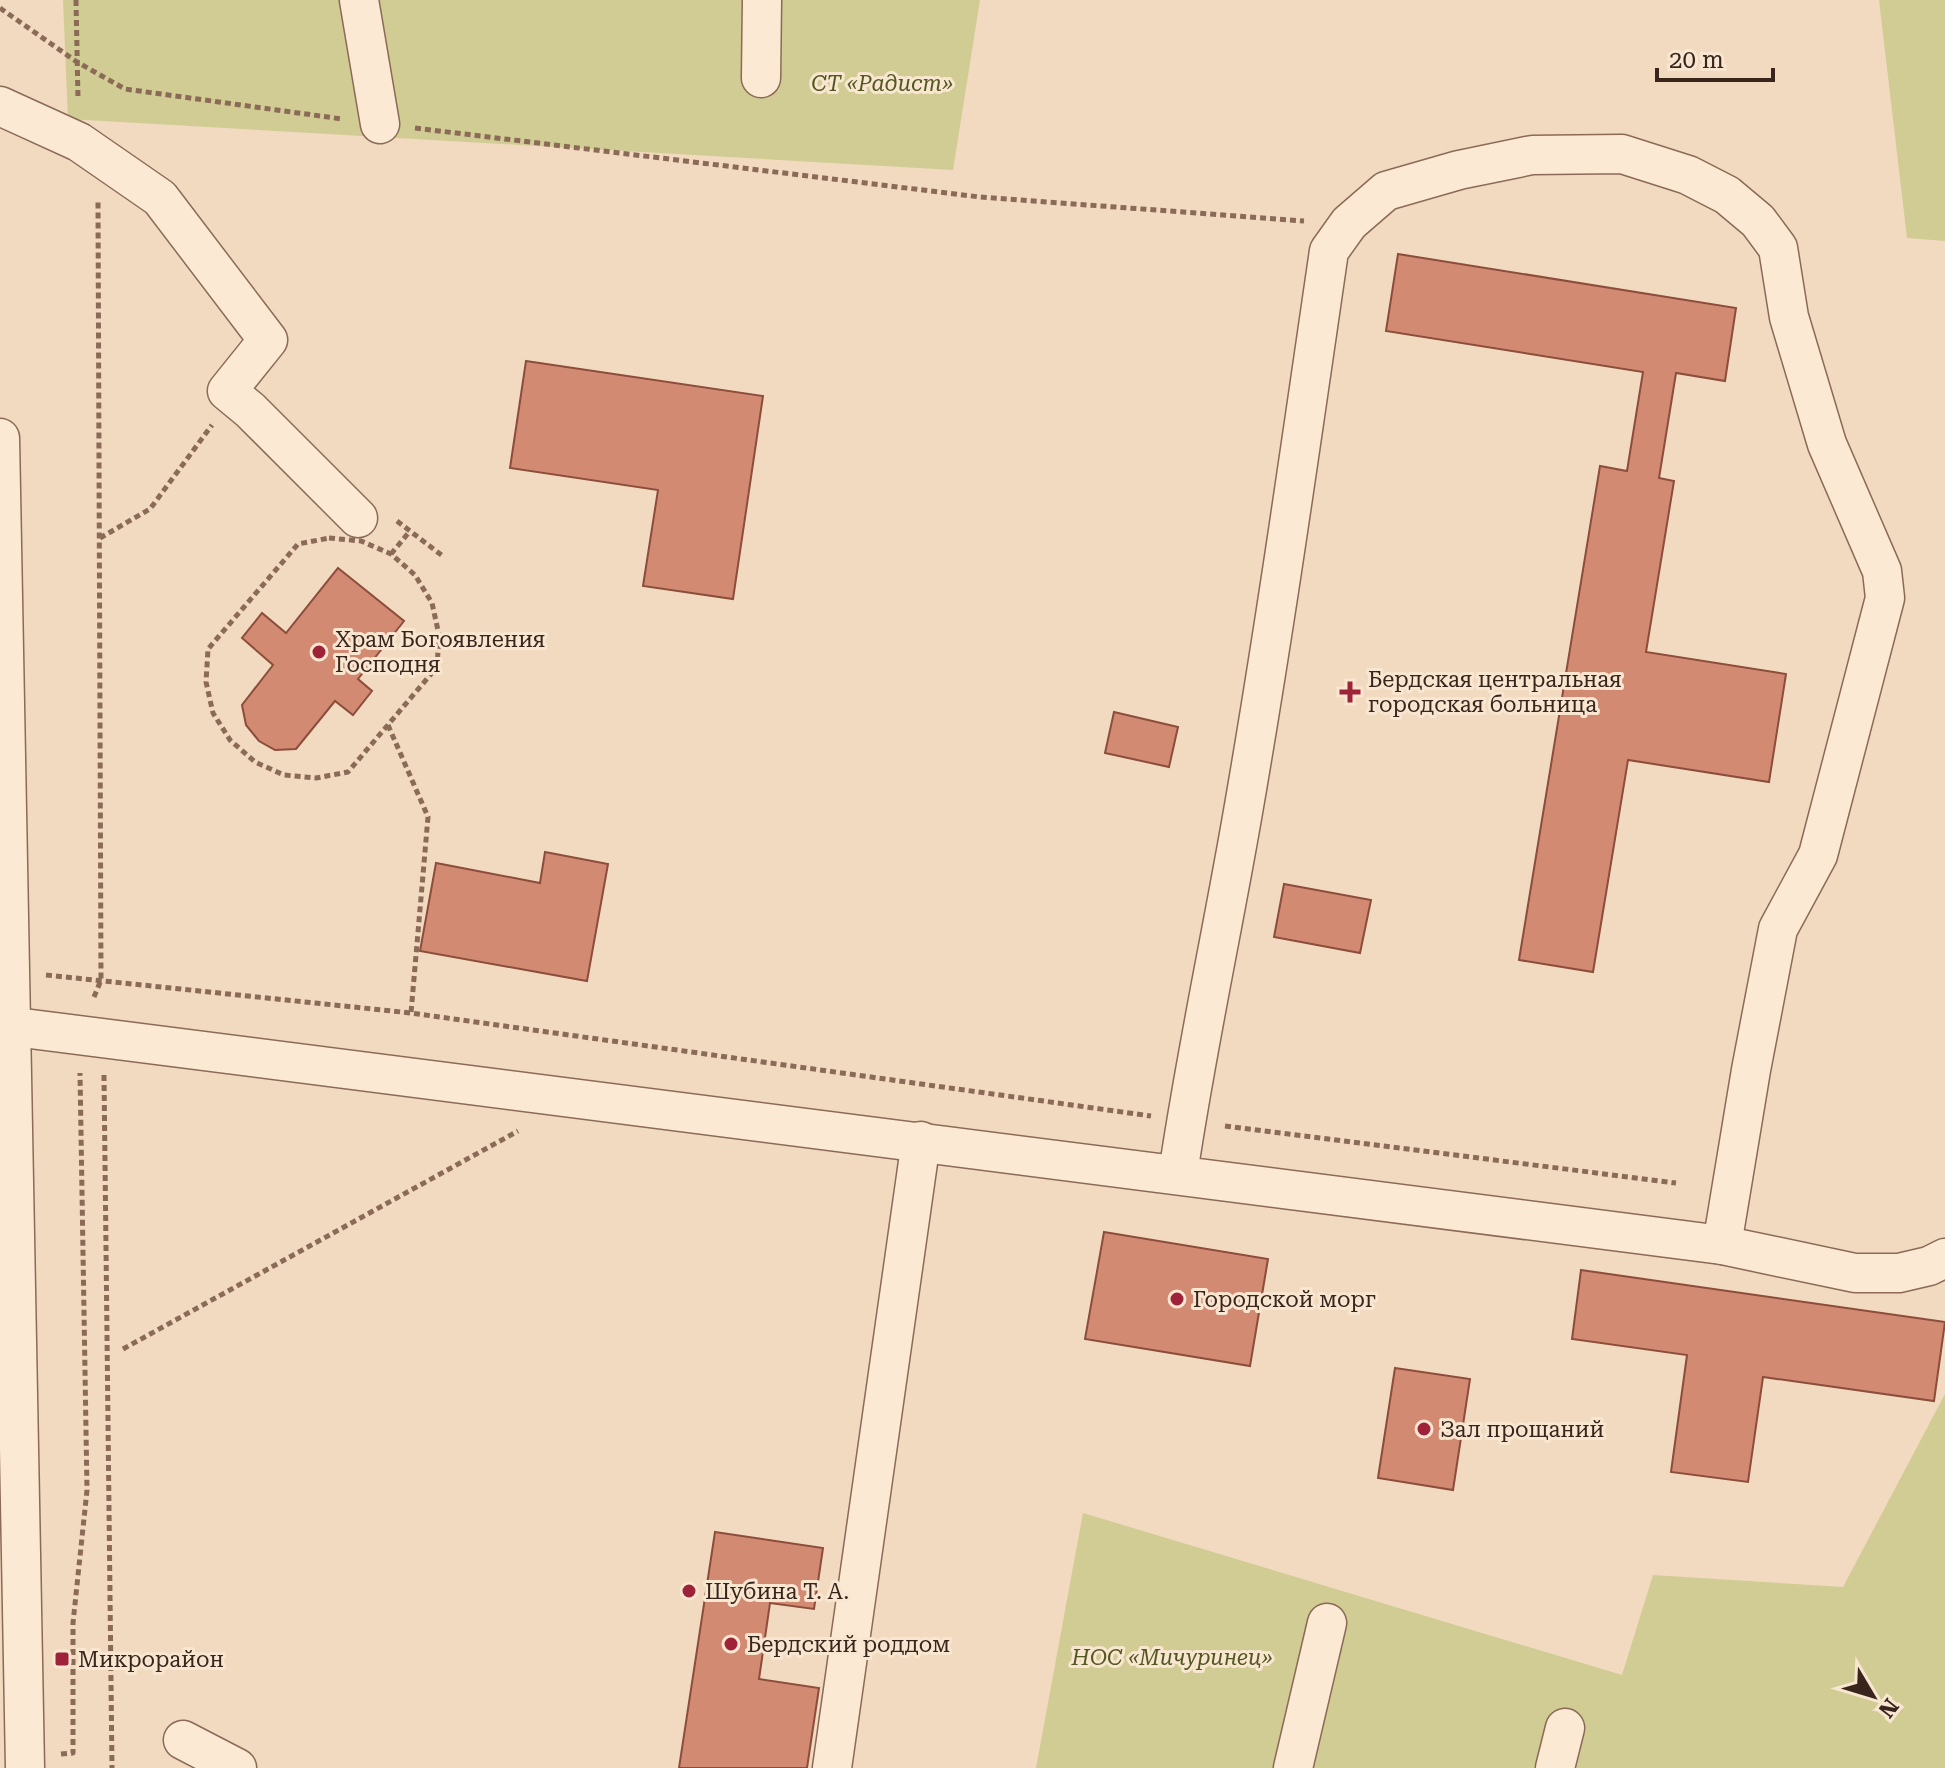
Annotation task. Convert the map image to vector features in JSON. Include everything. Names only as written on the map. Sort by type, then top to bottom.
[{"type":"street","points":[[359,0],[380,124]]},
{"type":"street","points":[[761,78],[762,0]]},
{"type":"street","points":[[0,106],[88,148],[160,198],[268,340],[227,391],[358,518]]},
{"type":"street","points":[[1178,1174],[1244,809],[1329,251],[1349,223],[1386,191],[1459,170],[1532,155],[1622,154],[1688,175],[1727,195],[1758,221],[1778,248],[1789,317],[1827,444],[1882,571],[1885,598],[1818,855],[1778,929],[1722,1245]]},
{"type":"street","points":[[0,438],[11,972],[6,1026],[25,1763]]},
{"type":"street","points":[[6,1026],[1722,1245],[1855,1273],[1899,1273],[1945,1281]]},
{"type":"street","points":[[832,1768],[921,1141]]},
{"type":"street","points":[[1899,1273],[1929,1266],[1945,1258]]},
{"type":"street","points":[[0,1576],[23,1620]]},
{"type":"street","points":[[1293,1768],[1327,1623]]},
{"type":"street","points":[[1555,1768],[1565,1728]]},
{"type":"street","points":[[183,1740],[237,1768]]},
{"type":"path","points":[[25,1763],[73,1753],[73,1623],[87,1490],[91,1036],[101,980],[88,148],[77,62],[76,0]]},
{"type":"path","points":[[0,8],[77,62],[125,89],[380,124],[980,197],[1349,223]]},
{"type":"path","points":[[391,554],[410,531]]},
{"type":"path","points":[[329,538],[361,541],[391,554],[415,575],[432,603],[439,635],[437,667],[348,772],[316,778],[284,775],[255,762],[230,740],[213,713],[206,682],[208,649],[298,544],[329,538]]},
{"type":"path","points":[[388,725],[428,817],[411,1013]]},
{"type":"path","points":[[11,972],[411,1013],[1186,1121],[1676,1183]]},
{"type":"path","points":[[91,1036],[107,1462],[112,1768]]},
{"type":"path","points":[[123,1349],[523,1128]]},
{"type":"green space","name":"СТ «Радист»","points":[[63,0],[980,0],[953,170],[68,119]]},
{"type":"green space","points":[[1879,0],[1945,0],[1945,241],[1907,238]]},
{"type":"green space","name":"НОС «Мичуринец»","points":[[1945,1394],[1945,1768],[1036,1768],[1083,1513],[1622,1675],[1653,1575],[1843,1587]]},
{"type":"building","points":[[1398,254],[1736,308],[1725,381],[1676,373],[1659,478],[1674,481],[1646,652],[1786,674],[1769,782],[1628,760],[1593,972],[1519,960],[1600,466],[1627,471],[1643,372],[1386,331]]},
{"type":"building","points":[[526,361],[763,396],[733,599],[643,586],[658,490],[510,468]]},
{"type":"building","name":"Храм Богоявления Господня","points":[[338,568],[404,621],[358,679],[372,691],[353,715],[335,701],[296,749],[275,750],[259,741],[246,725],[242,705],[273,665],[242,638],[262,613],[286,633]]},
{"type":"building","points":[[1114,712],[1178,727],[1169,767],[1105,753]]},
{"type":"building","points":[[545,852],[608,864],[587,981],[420,951],[436,863],[540,883]]},
{"type":"building","points":[[1284,884],[1371,900],[1360,953],[1274,937]]},
{"type":"building","name":"Городской морг","points":[[1104,1232],[1268,1259],[1250,1366],[1085,1339]]},
{"type":"building","points":[[1581,1270],[1945,1322],[1934,1401],[1763,1377],[1748,1482],[1671,1472],[1687,1355],[1572,1339]]},
{"type":"building","name":"Зал прощаний","points":[[1395,1368],[1470,1379],[1453,1490],[1378,1478]]},
{"type":"building","name":"Бердский роддом","points":[[715,1532],[823,1548],[814,1609],[770,1603],[759,1679],[819,1688],[807,1768],[679,1768]]},
{"type":"place","name":"Храм Богоявления Господня","points":[[319,652]]},
{"type":"place","name":"Бердская центральная городская больница","points":[[1350,692]]},
{"type":"place","name":"Городской морг","points":[[1177,1299]]},
{"type":"place","name":"Зал прощаний","points":[[1424,1429]]},
{"type":"place","name":"Шубина Т. А.","points":[[689,1591]]},
{"type":"place","name":"Бердский роддом","points":[[731,1644]]},
{"type":"place","name":"Микрорайон","points":[[62,1659]]}]
